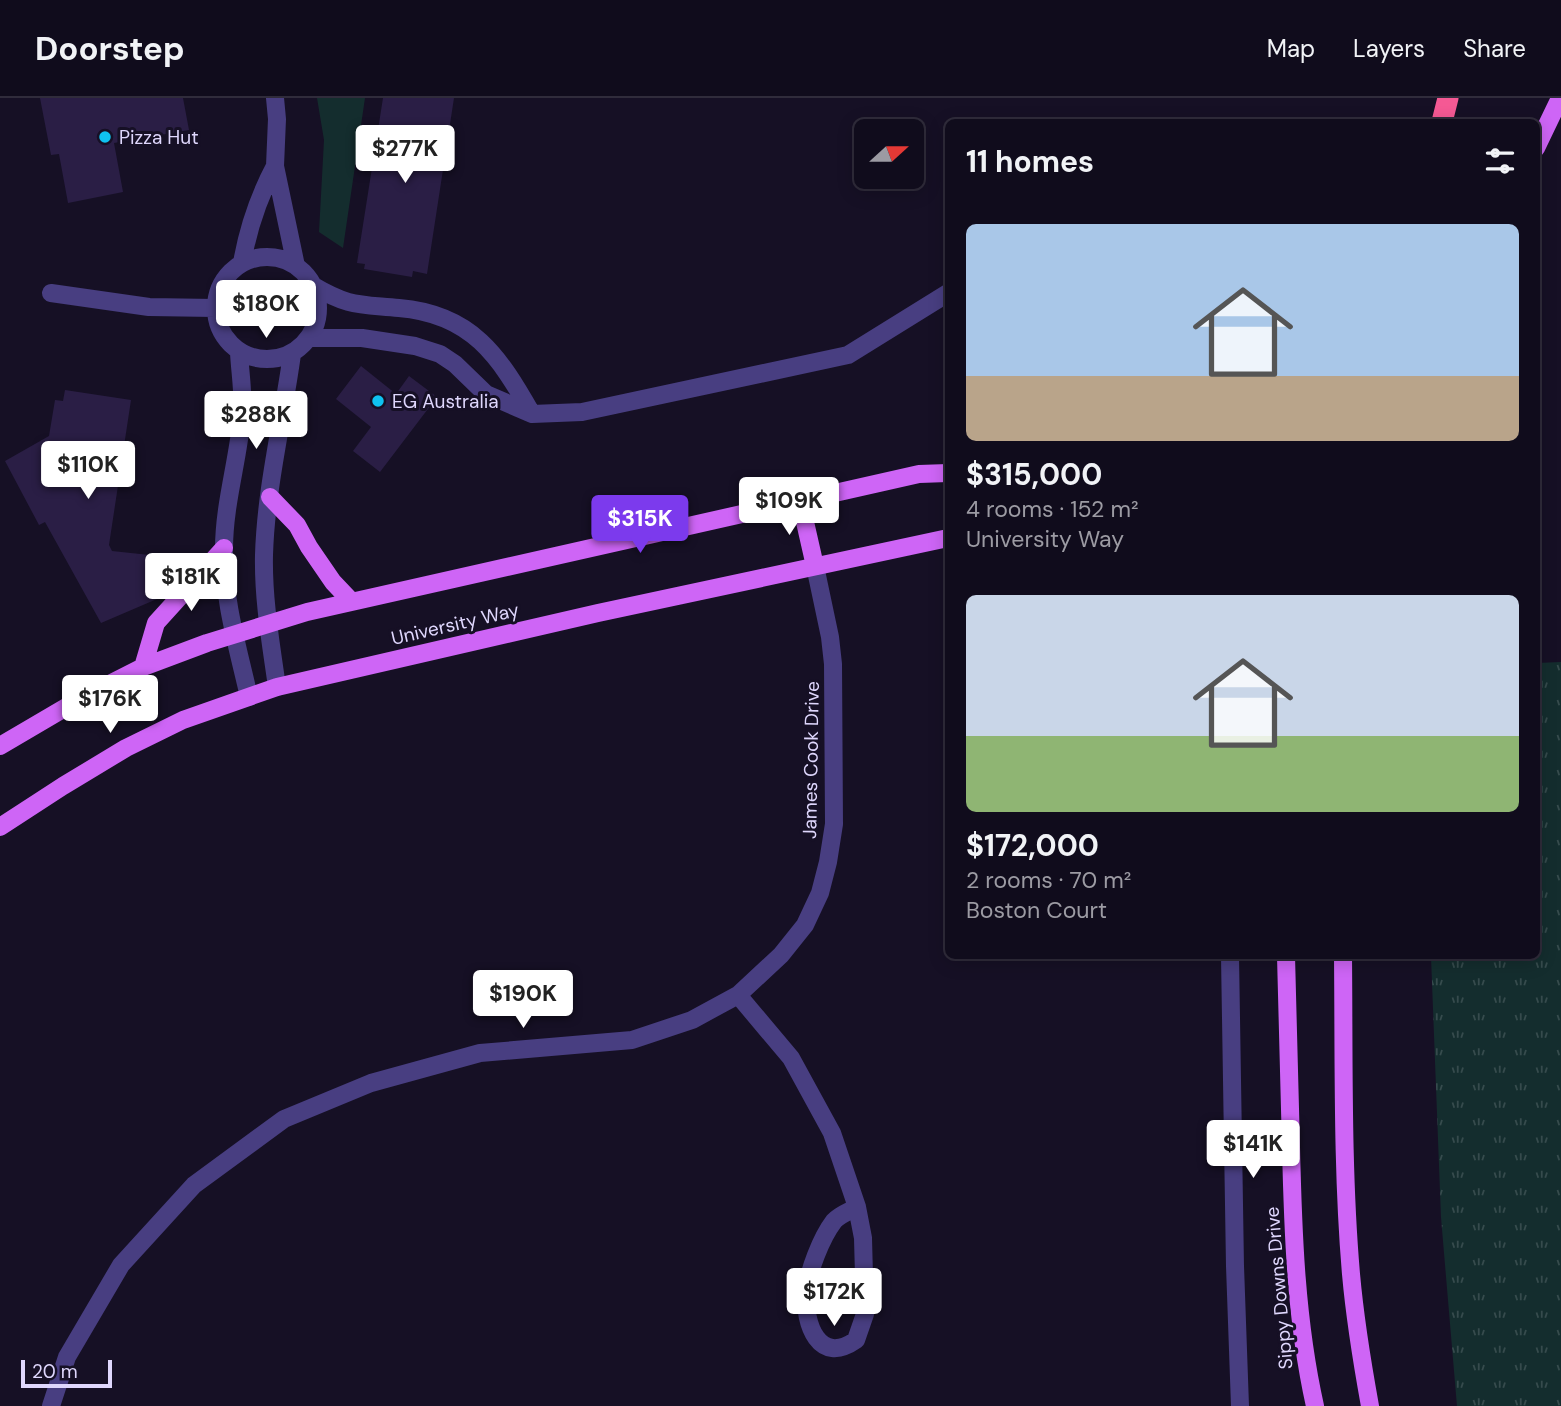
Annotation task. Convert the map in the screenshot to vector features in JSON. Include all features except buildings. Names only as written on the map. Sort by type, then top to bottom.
[{"type":"highway","points":[[1444,119],[1448,98]]},
{"type":"main road","points":[[1445,119],[1457,98]]},
{"type":"main road","points":[[1540,140],[1560,98]]},
{"type":"main road","points":[[0,746],[80,699],[143,667],[268,624],[351,601],[800,500],[945,470]]},
{"type":"main road","points":[[270,497],[297,525],[333,582],[351,601]]},
{"type":"main road","points":[[800,500],[816,566]]},
{"type":"main road","name":"University Way","points":[[0,827],[126,748],[183,720],[277,687],[402,657],[945,539]]},
{"type":"main road","points":[[143,667],[156,623],[224,548]]},
{"type":"main road","name":"Sippy Downs Drive","points":[[1286,959],[1293,1217],[1300,1313],[1315,1406]]},
{"type":"main road","points":[[1343,959],[1346,1166],[1351,1274],[1370,1406]]},
{"type":"street","points":[[275,98],[275,166],[296,266],[312,285],[318,312],[309,338],[292,354],[265,360],[239,352],[226,340],[218,325],[215,308],[217,294],[223,282],[231,271],[256,258],[270,257],[296,266]]},
{"type":"street","points":[[242,263],[247,230],[260,193],[275,166]]},
{"type":"street","points":[[312,285],[345,303],[422,311],[465,329],[480,340],[506,369],[532,414]]},
{"type":"street","points":[[51,293],[149,307],[215,308]]},
{"type":"street","points":[[309,338],[362,338],[415,346],[440,354],[455,364],[486,394],[532,414],[582,412],[848,355],[945,295]]},
{"type":"street","points":[[239,352],[242,418],[224,548],[226,588],[249,696]]},
{"type":"street","points":[[277,687],[268,624],[264,556],[270,497],[292,354]]},
{"type":"street","name":"James Cook Drive","points":[[51,1406],[67,1357],[121,1265],[194,1185],[284,1119],[371,1083],[480,1053],[632,1040],[692,1020],[738,995],[781,955],[805,925],[820,893],[834,824],[833,664],[816,566]]},
{"type":"street","name":"Sippy Downs Drive","points":[[1230,959],[1240,1406]]},
{"type":"street","points":[[738,995],[791,1058],[832,1133],[857,1208],[863,1238],[864,1314],[856,1340],[838,1349],[824,1346],[814,1337],[808,1323],[806,1293],[813,1263],[835,1219],[857,1208]]},
{"type":"green space","points":[[317,98],[365,98],[343,248],[319,232],[324,140]]},
{"type":"green space","points":[[1561,662],[1561,1406],[1457,1406],[1441,1217],[1431,959],[1540,959],[1540,663]]},
{"type":"place","name":"Pizza Hut","points":[[105,137]]},
{"type":"place","name":"EG Australia","points":[[378,401]]}]
